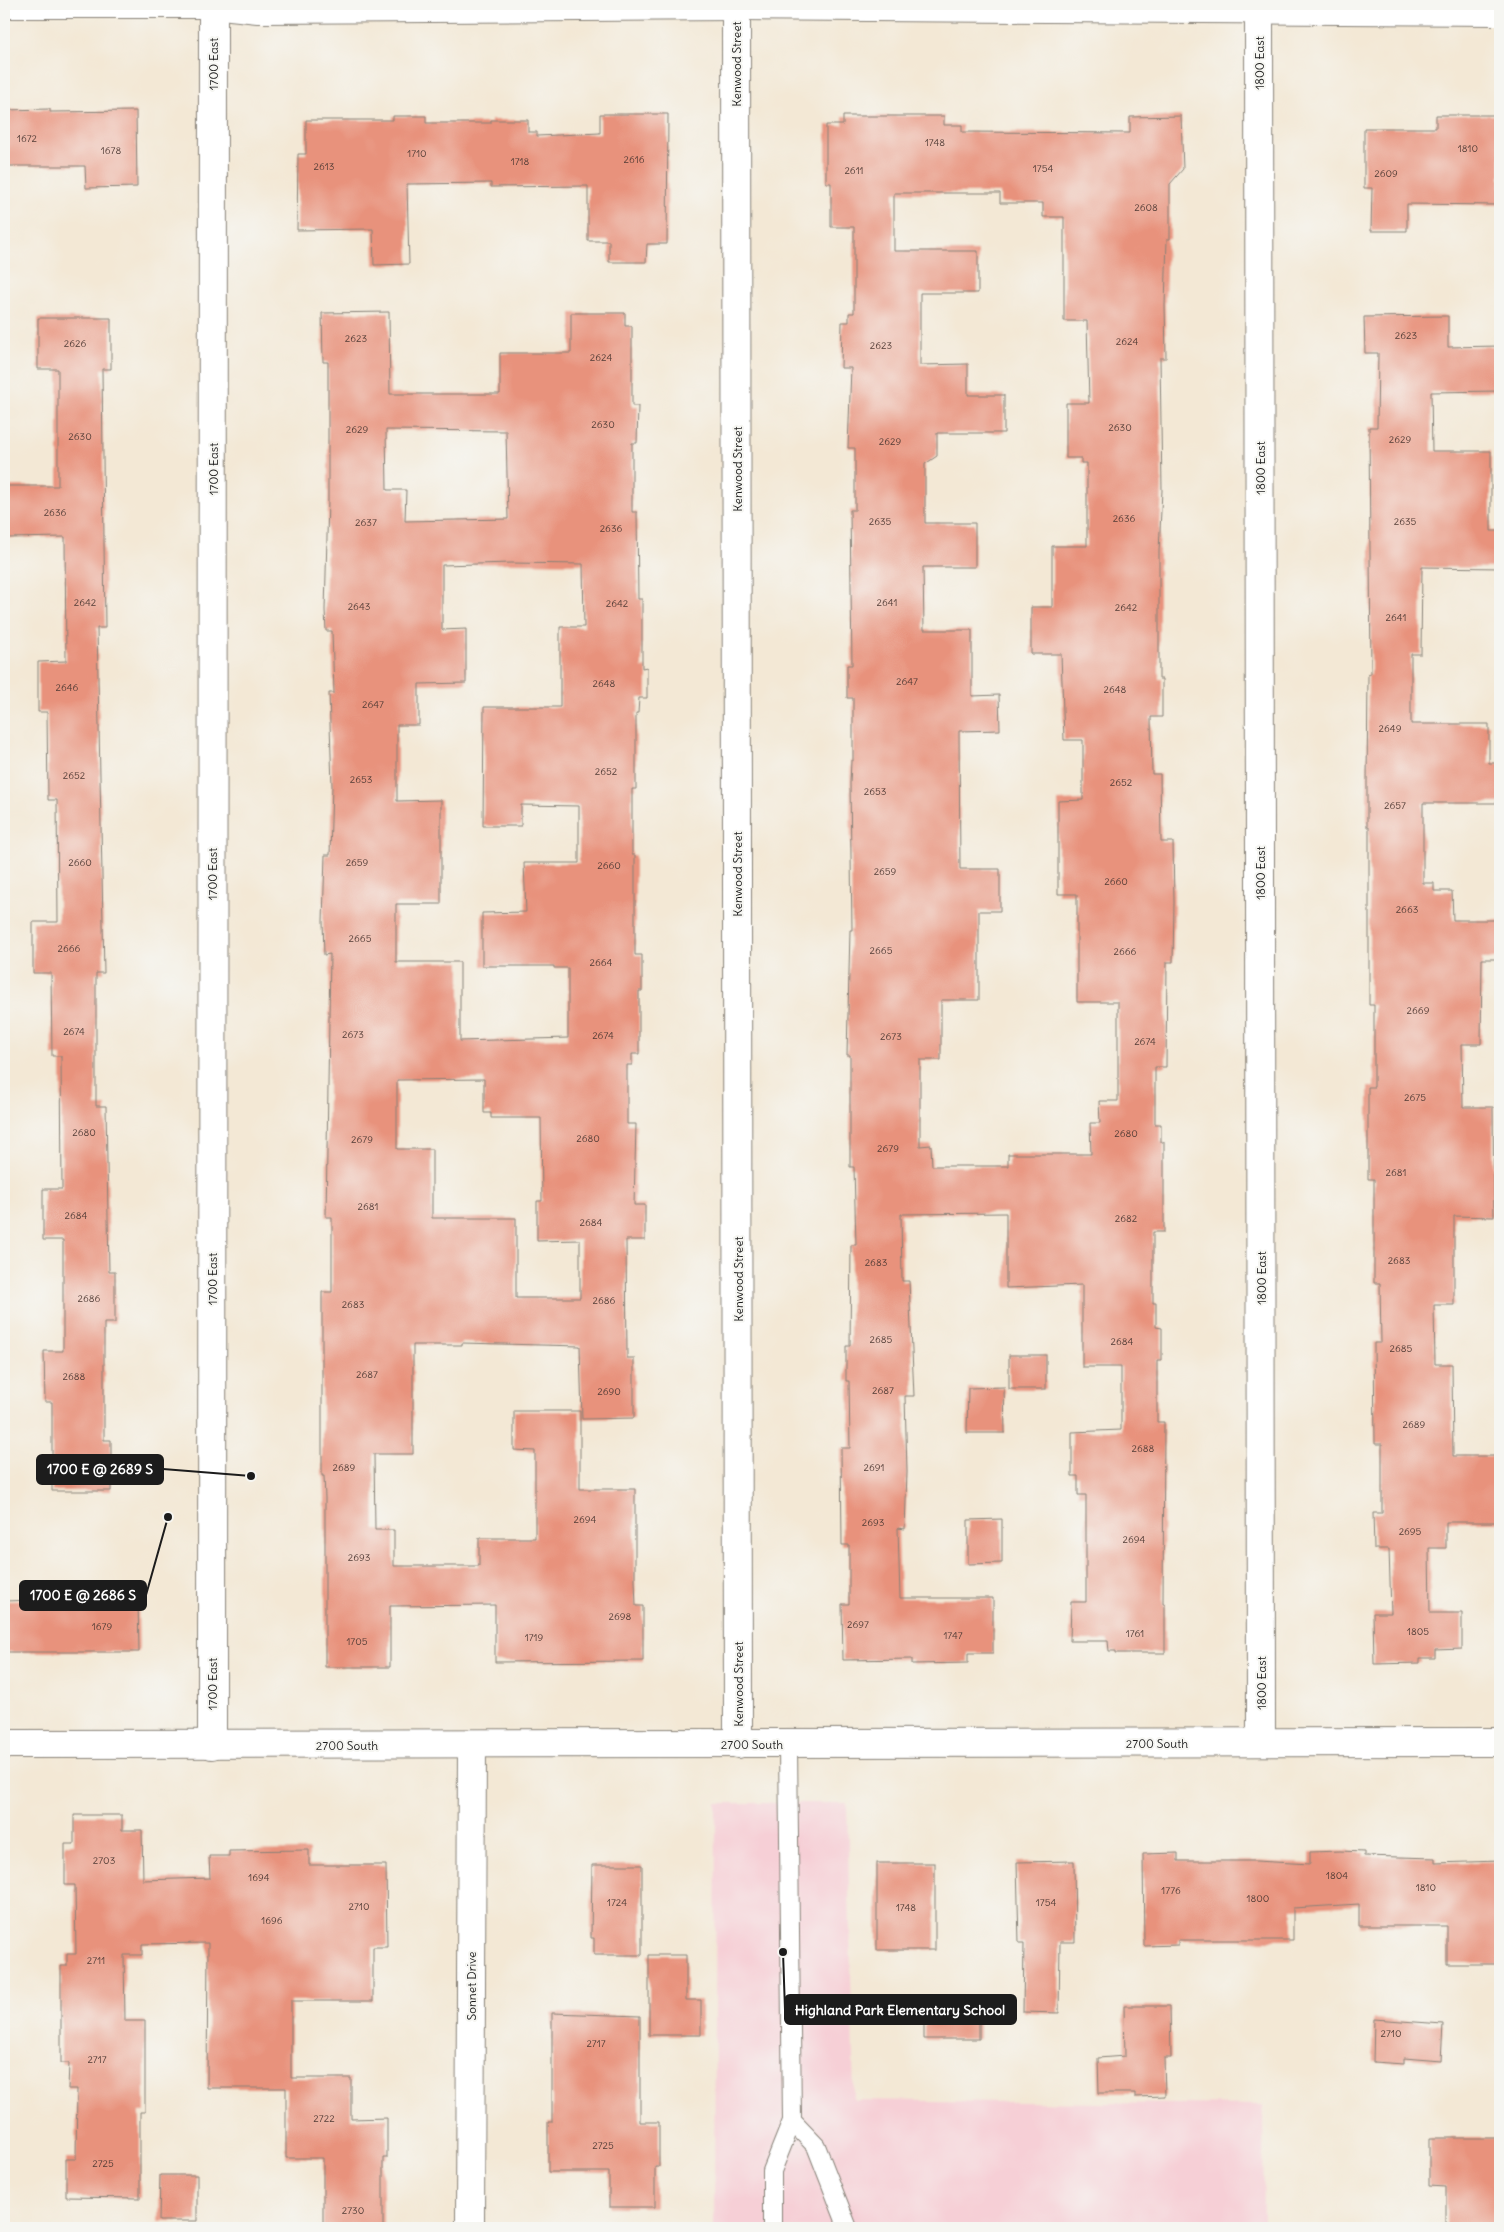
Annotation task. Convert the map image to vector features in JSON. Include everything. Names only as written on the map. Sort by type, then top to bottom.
[{"type":"street","points":[[9,4],[213,4],[258,9],[736,5],[1259,7],[1500,11]]},
{"type":"street","name":"1700 East","points":[[212,1745],[213,4]]},
{"type":"street","name":"Kenwood Street","points":[[736,5],[738,1744]]},
{"type":"street","name":"1800 East","points":[[1259,7],[1261,1742]]},
{"type":"street","name":"2700 South","points":[[4,1744],[1500,1742]]},
{"type":"street","name":"Sonnet Drive","points":[[470,2228],[472,1744]]},
{"type":"lane","points":[[772,2228],[772,2171],[792,2121],[788,1744]]},
{"type":"lane","points":[[792,2121],[816,2146],[848,2228]]},
{"type":"shaded area","points":[[716,1803],[847,1803],[854,2100],[1263,2105],[1264,2228],[714,2228]]},
{"type":"building","points":[[50,109],[50,112],[136,111],[137,187],[86,188],[85,166],[4,166],[4,110]]},
{"type":"building","points":[[600,114],[668,114],[667,244],[647,244],[646,262],[609,262],[609,241],[588,241],[588,186],[491,187],[491,183],[407,184],[409,264],[374,265],[373,229],[297,230],[298,154],[306,154],[306,120],[393,120],[393,116],[426,116],[426,123],[491,123],[491,120],[528,120],[528,132],[537,132],[537,136],[600,133]]},
{"type":"building","points":[[1436,115],[1500,115],[1500,205],[1407,204],[1407,231],[1371,231],[1372,188],[1364,188],[1364,128],[1436,128]]},
{"type":"building","points":[[843,116],[944,116],[944,125],[962,125],[962,132],[1130,133],[1130,117],[1181,116],[1183,169],[1170,184],[1170,239],[1167,239],[1165,305],[1166,358],[1160,358],[1162,490],[1159,551],[1159,679],[1162,679],[1162,717],[1151,717],[1152,774],[1160,774],[1161,842],[1173,842],[1174,902],[1173,962],[1167,962],[1166,1067],[1155,1067],[1155,1124],[1161,1124],[1161,1142],[1164,1142],[1164,1232],[1153,1232],[1153,1303],[1156,1303],[1156,1327],[1162,1328],[1162,1360],[1157,1360],[1157,1422],[1164,1422],[1163,1604],[1165,1604],[1165,1653],[1116,1653],[1116,1651],[1109,1651],[1108,1641],[1070,1641],[1071,1602],[1086,1602],[1086,1495],[1078,1495],[1078,1476],[1072,1476],[1072,1432],[1121,1430],[1121,1367],[1082,1367],[1082,1285],[1006,1288],[1006,1213],[901,1214],[902,1281],[909,1281],[914,1396],[905,1396],[907,1472],[905,1529],[898,1528],[900,1598],[993,1598],[993,1653],[968,1653],[968,1663],[912,1664],[912,1659],[843,1660],[842,1604],[849,1604],[849,1545],[842,1545],[841,1448],[850,1448],[849,1381],[846,1381],[846,1346],[850,1346],[851,1245],[856,1245],[854,1167],[850,1167],[850,1055],[847,1055],[850,930],[852,930],[850,783],[851,761],[853,761],[853,698],[847,698],[847,665],[852,665],[850,510],[855,510],[855,448],[848,448],[851,368],[841,368],[842,322],[849,322],[849,313],[854,313],[854,227],[831,227],[831,183],[826,183],[826,125],[843,125]],"holes":[[[894,193],[1000,193],[1000,203],[1043,203],[1043,217],[1064,217],[1064,321],[1087,321],[1089,403],[1066,403],[1066,458],[1081,458],[1081,463],[1087,463],[1087,546],[1052,546],[1052,607],[1031,607],[1031,654],[1061,654],[1064,740],[1083,740],[1083,800],[1058,801],[1058,894],[1077,894],[1077,1002],[1118,1002],[1118,1101],[1099,1101],[1100,1123],[1090,1123],[1091,1154],[1008,1154],[1008,1166],[932,1166],[931,1145],[920,1146],[920,1060],[941,1060],[941,1000],[979,1000],[979,911],[1000,911],[1000,869],[960,869],[959,731],[1000,730],[999,695],[972,696],[972,630],[924,630],[923,567],[975,567],[975,523],[925,523],[925,464],[937,456],[937,433],[1004,433],[1004,395],[968,395],[968,364],[920,365],[920,293],[978,293],[978,251],[894,251]]]},
{"type":"building","points":[[389,312],[390,394],[500,394],[500,353],[571,353],[571,313],[625,313],[625,326],[632,326],[632,406],[638,406],[637,443],[632,443],[632,512],[637,512],[638,599],[642,599],[642,668],[647,667],[647,698],[639,698],[638,713],[636,713],[636,789],[632,789],[632,855],[635,855],[635,955],[642,955],[642,991],[639,991],[639,1054],[632,1054],[632,1065],[627,1065],[627,1124],[636,1124],[634,1205],[645,1205],[645,1240],[626,1240],[627,1358],[634,1358],[634,1418],[582,1419],[580,1346],[462,1343],[462,1345],[413,1345],[413,1454],[374,1454],[375,1530],[394,1530],[394,1566],[479,1566],[479,1538],[535,1538],[535,1451],[514,1450],[514,1411],[580,1411],[580,1489],[635,1489],[636,1606],[643,1606],[643,1661],[495,1662],[495,1605],[390,1606],[390,1667],[325,1667],[322,1292],[332,1292],[332,1217],[326,1217],[330,954],[324,955],[323,921],[325,855],[330,855],[332,786],[329,693],[334,693],[332,631],[326,631],[325,610],[328,500],[328,362],[323,362],[322,313]],"holes":[[[386,430],[506,431],[508,519],[405,521],[406,490],[387,490]],[[511,563],[583,564],[584,627],[560,627],[560,707],[484,707],[483,826],[521,826],[521,805],[579,806],[579,863],[524,863],[526,912],[482,913],[482,966],[554,966],[554,968],[568,968],[568,1038],[460,1041],[460,962],[396,962],[396,904],[441,904],[441,800],[397,801],[397,725],[419,725],[419,684],[466,683],[466,629],[442,630],[442,565]],[[484,1079],[484,1113],[491,1113],[491,1118],[541,1118],[542,1201],[537,1201],[537,1241],[580,1240],[580,1298],[516,1298],[516,1218],[432,1218],[432,1149],[397,1149],[397,1080]]]},
{"type":"building","points":[[1448,316],[1448,347],[1500,346],[1500,391],[1431,392],[1432,451],[1491,451],[1491,531],[1500,531],[1500,568],[1422,567],[1421,654],[1411,654],[1411,724],[1489,724],[1489,763],[1500,763],[1500,803],[1423,803],[1423,883],[1434,883],[1434,891],[1452,891],[1453,920],[1500,920],[1500,959],[1482,959],[1481,1044],[1462,1044],[1463,1107],[1493,1107],[1494,1217],[1454,1216],[1454,1305],[1434,1305],[1435,1364],[1452,1364],[1453,1456],[1500,1456],[1500,1522],[1446,1522],[1446,1548],[1429,1548],[1430,1613],[1462,1613],[1462,1649],[1435,1650],[1435,1658],[1420,1658],[1420,1663],[1374,1664],[1373,1613],[1391,1613],[1389,1549],[1374,1549],[1373,1513],[1382,1513],[1382,1444],[1375,1444],[1374,1343],[1381,1343],[1380,1283],[1374,1283],[1374,1179],[1368,1179],[1368,1087],[1374,1087],[1374,1005],[1369,1005],[1369,827],[1367,827],[1367,784],[1368,674],[1371,674],[1369,427],[1377,427],[1378,353],[1365,353],[1364,317]]},
{"type":"building","points":[[38,318],[111,318],[111,369],[102,369],[105,628],[97,628],[104,973],[96,973],[96,1106],[106,1106],[109,1272],[115,1272],[115,1323],[104,1323],[104,1440],[111,1440],[111,1491],[52,1491],[52,1402],[45,1402],[44,1351],[63,1351],[63,1240],[43,1240],[43,1189],[62,1189],[61,1056],[52,1056],[51,973],[33,973],[33,922],[58,922],[57,800],[48,800],[47,712],[38,712],[38,662],[66,661],[65,537],[7,538],[6,486],[58,486],[58,369],[38,369]]},
{"type":"building","points":[[1009,1355],[1046,1355],[1046,1389],[1009,1389]]},
{"type":"building","points":[[1004,1387],[1005,1433],[967,1433],[968,1388]]},
{"type":"building","points":[[1002,1519],[1002,1563],[968,1564],[968,1520]]},
{"type":"building","points":[[138,1600],[139,1652],[4,1652],[4,1601]]},
{"type":"building","points":[[74,1815],[122,1815],[122,1830],[142,1830],[143,1880],[210,1878],[209,1856],[229,1856],[229,1851],[309,1850],[309,1865],[386,1865],[387,1947],[373,1947],[373,2001],[291,2001],[291,2078],[351,2078],[351,2119],[387,2118],[387,2158],[383,2158],[383,2228],[323,2228],[323,2158],[286,2158],[286,2088],[207,2088],[208,1943],[142,1944],[142,1955],[124,1955],[125,2021],[145,2021],[145,2112],[140,2112],[140,2198],[66,2197],[66,2159],[76,2159],[77,2089],[68,2089],[69,2063],[61,2063],[61,1966],[67,1966],[67,1954],[76,1954],[75,1885],[65,1885],[65,1844],[74,1844]]},
{"type":"building","points":[[1310,1852],[1364,1852],[1364,1856],[1435,1858],[1435,1863],[1500,1861],[1500,1964],[1447,1964],[1447,1926],[1359,1926],[1359,1904],[1293,1908],[1293,1940],[1178,1940],[1178,1945],[1144,1946],[1143,1854],[1178,1853],[1178,1861],[1256,1861],[1310,1864]]},
{"type":"building","points":[[1074,1861],[1075,1942],[1060,1942],[1059,2013],[1023,2012],[1024,1943],[1019,1943],[1017,1862]]},
{"type":"building","points":[[877,1863],[935,1863],[935,1950],[877,1950]]},
{"type":"building","points":[[592,1865],[642,1865],[642,1955],[594,1955],[594,1938],[591,1938]]},
{"type":"building","points":[[649,1955],[686,1955],[686,2000],[701,2000],[701,2035],[649,2035]]},
{"type":"building","points":[[979,2005],[979,2039],[924,2039],[924,2006]]},
{"type":"building","points":[[1124,2006],[1170,2006],[1171,2058],[1164,2058],[1165,2096],[1135,2097],[1135,2093],[1099,2093],[1098,2058],[1125,2056]]},
{"type":"building","points":[[552,2013],[640,2016],[640,2122],[659,2122],[659,2167],[655,2167],[655,2207],[609,2207],[609,2172],[548,2172],[548,2122],[552,2122]]},
{"type":"building","points":[[1374,2019],[1443,2024],[1441,2061],[1404,2058],[1404,2064],[1373,2062]]},
{"type":"building","points":[[1429,2138],[1500,2138],[1500,2228],[1446,2228],[1446,2187],[1429,2186]]},
{"type":"building","points":[[160,2175],[197,2175],[197,2221],[159,2221]]},
{"type":"place","name":"1700 E @ 2689 S","points":[[251,1476]]},
{"type":"place","name":"1700 E @ 2686 S","points":[[168,1517]]},
{"type":"place","name":"Highland Park Elementary School","points":[[783,1952]]}]
